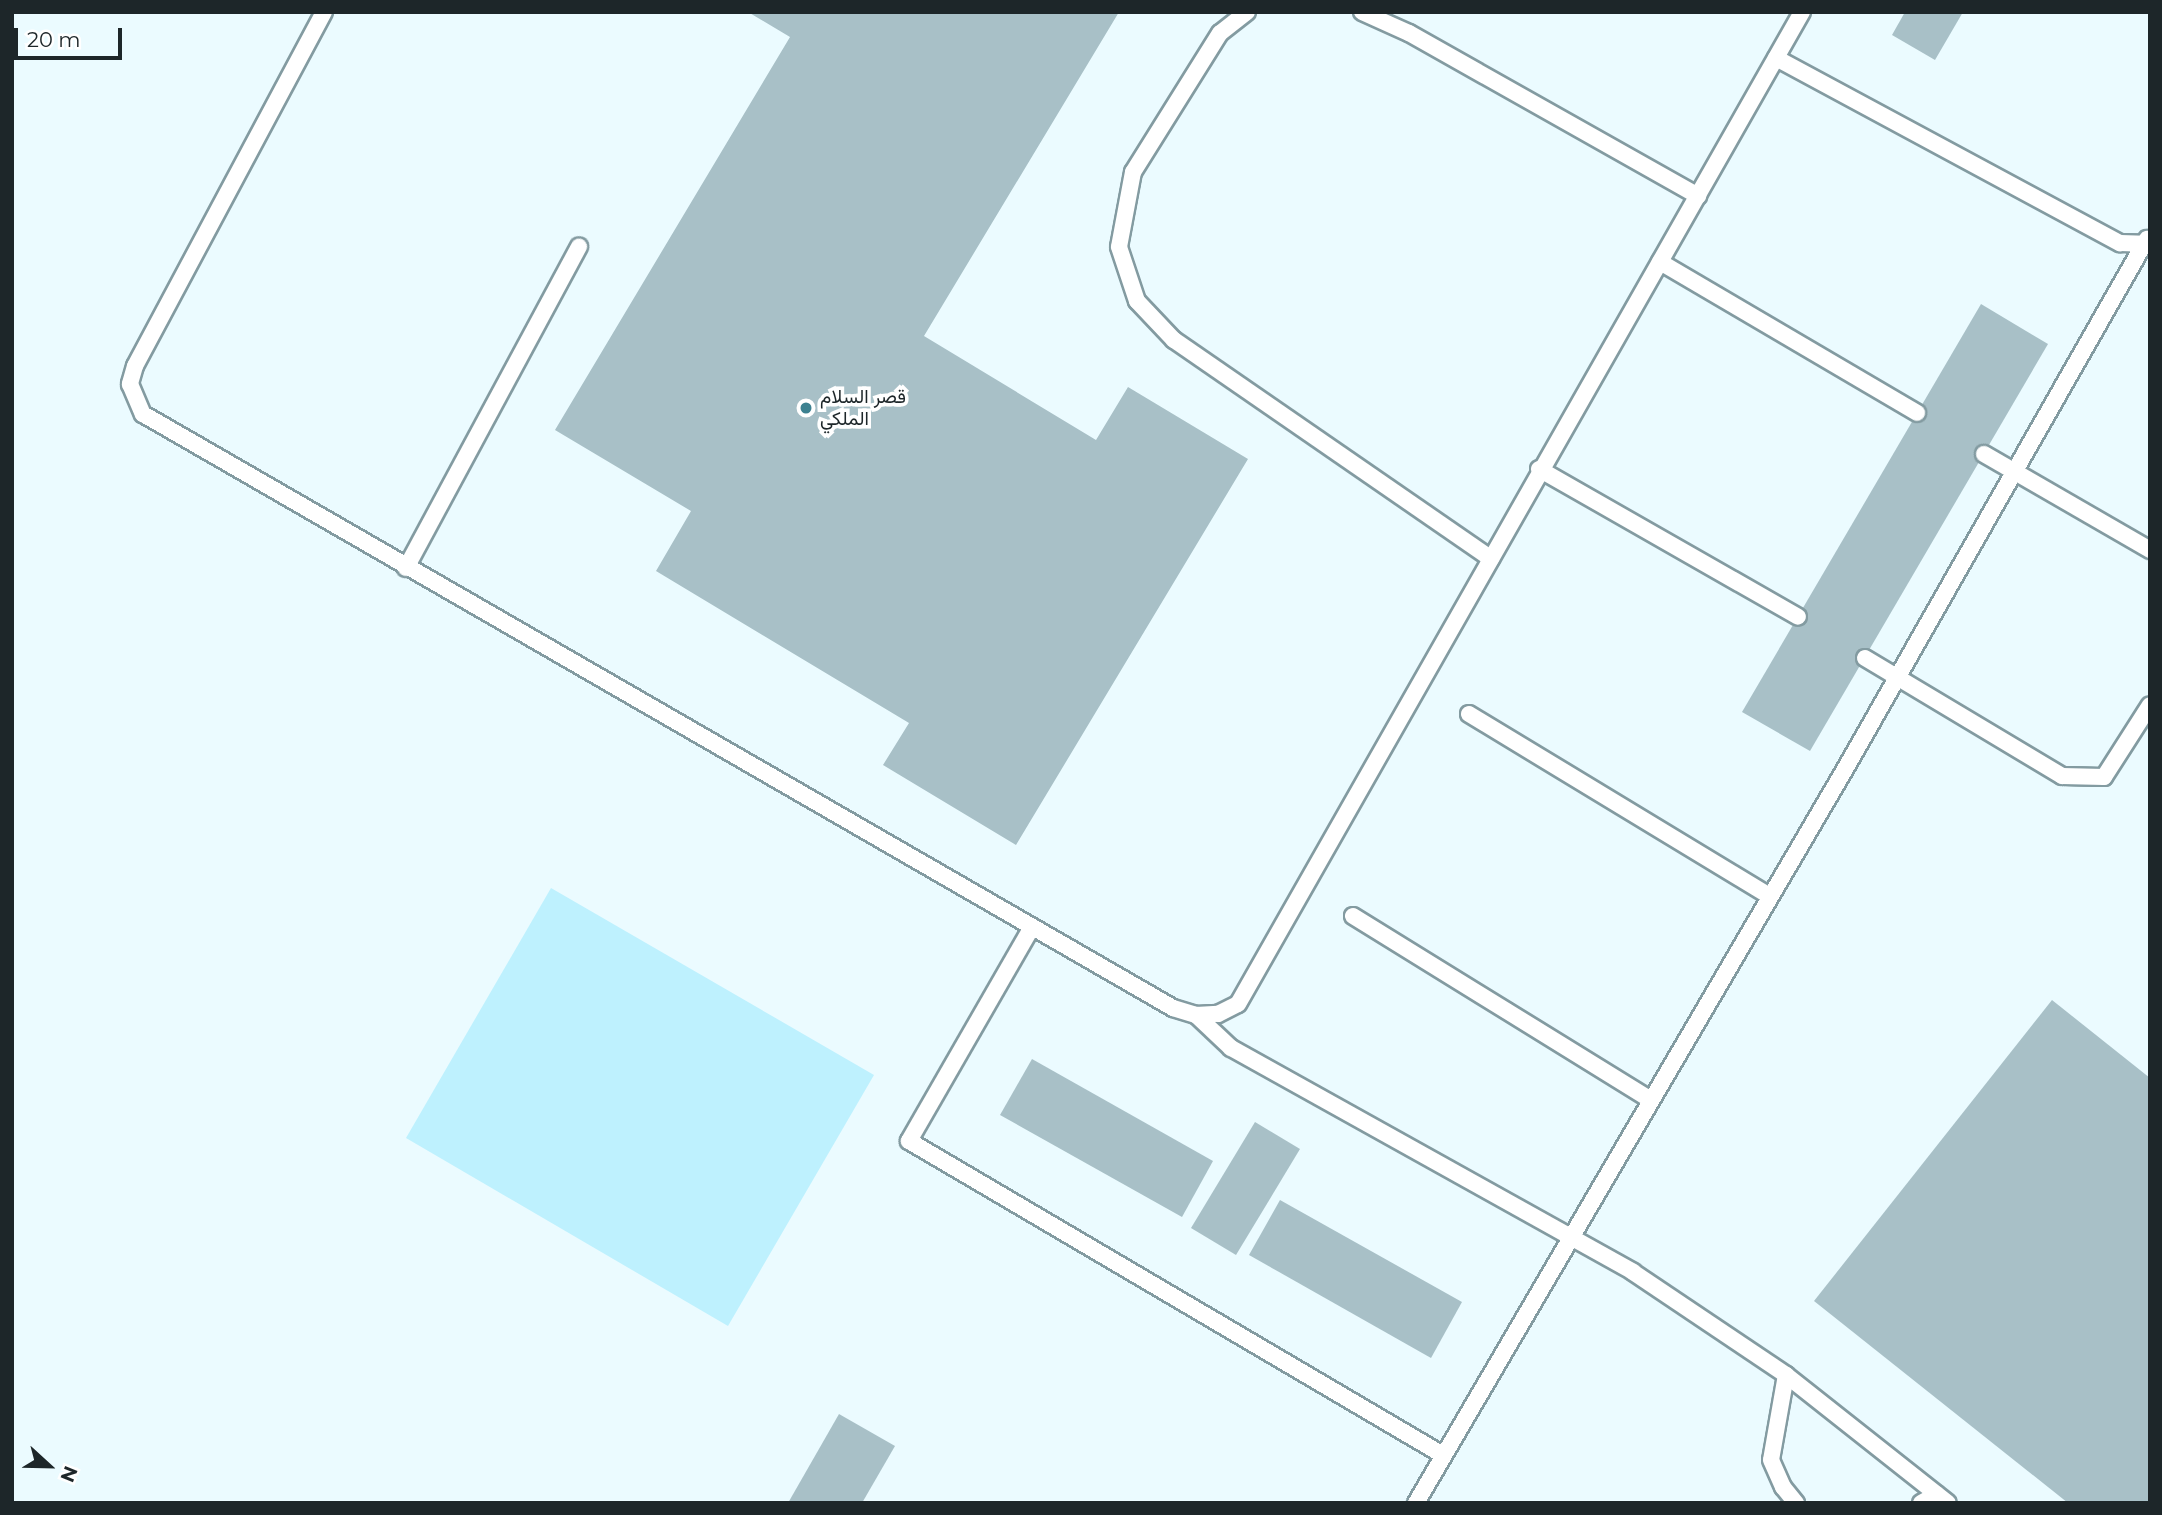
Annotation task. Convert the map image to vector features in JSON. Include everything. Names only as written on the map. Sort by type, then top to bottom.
[{"type":"lane","points":[[324,12],[135,366],[130,384],[143,414],[162,429],[1173,1008],[1196,1015],[1218,1014],[1238,1004],[1491,559],[1539,469],[1802,12]]},
{"type":"lane","points":[[1247,12],[1220,33],[1133,172],[1119,247],[1137,301],[1174,340],[1491,559]]},
{"type":"lane","points":[[1363,12],[1409,33],[1698,196]]},
{"type":"lane","points":[[1776,58],[2120,243],[2147,239]]},
{"type":"lane","points":[[1416,1503],[1568,1237],[1898,677],[2147,239]]},
{"type":"lane","points":[[406,568],[579,247]]},
{"type":"lane","points":[[1660,262],[1917,413]]},
{"type":"lane","points":[[1984,454],[2150,550]]},
{"type":"lane","points":[[1539,469],[1798,617]]},
{"type":"lane","points":[[1865,658],[2062,776],[2104,777],[2150,705]]},
{"type":"lane","points":[[1469,714],[1770,896]]},
{"type":"lane","points":[[1353,916],[1649,1099]]},
{"type":"lane","points":[[1032,927],[909,1141],[1443,1455]]},
{"type":"lane","points":[[1196,1015],[1231,1048],[1633,1272],[1786,1375],[1943,1498]]},
{"type":"lane","points":[[1786,1375],[1771,1460],[1783,1487],[1796,1503]]},
{"type":"lane","points":[[1921,1503],[1943,1498]]},
{"type":"shaded area","points":[[551,888],[874,1075],[728,1326],[406,1138]]},
{"type":"building","name":"قصر السلام الملكي","points":[[748,12],[1119,12],[924,336],[1096,440],[1128,387],[1248,459],[1016,845],[883,765],[909,723],[656,571],[691,511],[555,430],[790,37]]},
{"type":"building","points":[[1905,12],[1963,12],[1935,60],[1892,35]]},
{"type":"building","points":[[1981,304],[2048,344],[1810,751],[1742,712]]},
{"type":"building","points":[[2052,1000],[2150,1078],[2150,1503],[2068,1503],[1814,1301]]},
{"type":"building","points":[[1032,1059],[1213,1161],[1182,1217],[1000,1115]]},
{"type":"building","points":[[1255,1122],[1300,1149],[1236,1255],[1191,1228]]},
{"type":"building","points":[[1280,1200],[1462,1302],[1431,1358],[1249,1255]]},
{"type":"building","points":[[839,1414],[895,1446],[862,1503],[788,1503]]},
{"type":"place","name":"قصر السلام الملكي","points":[[806,408]]}]
